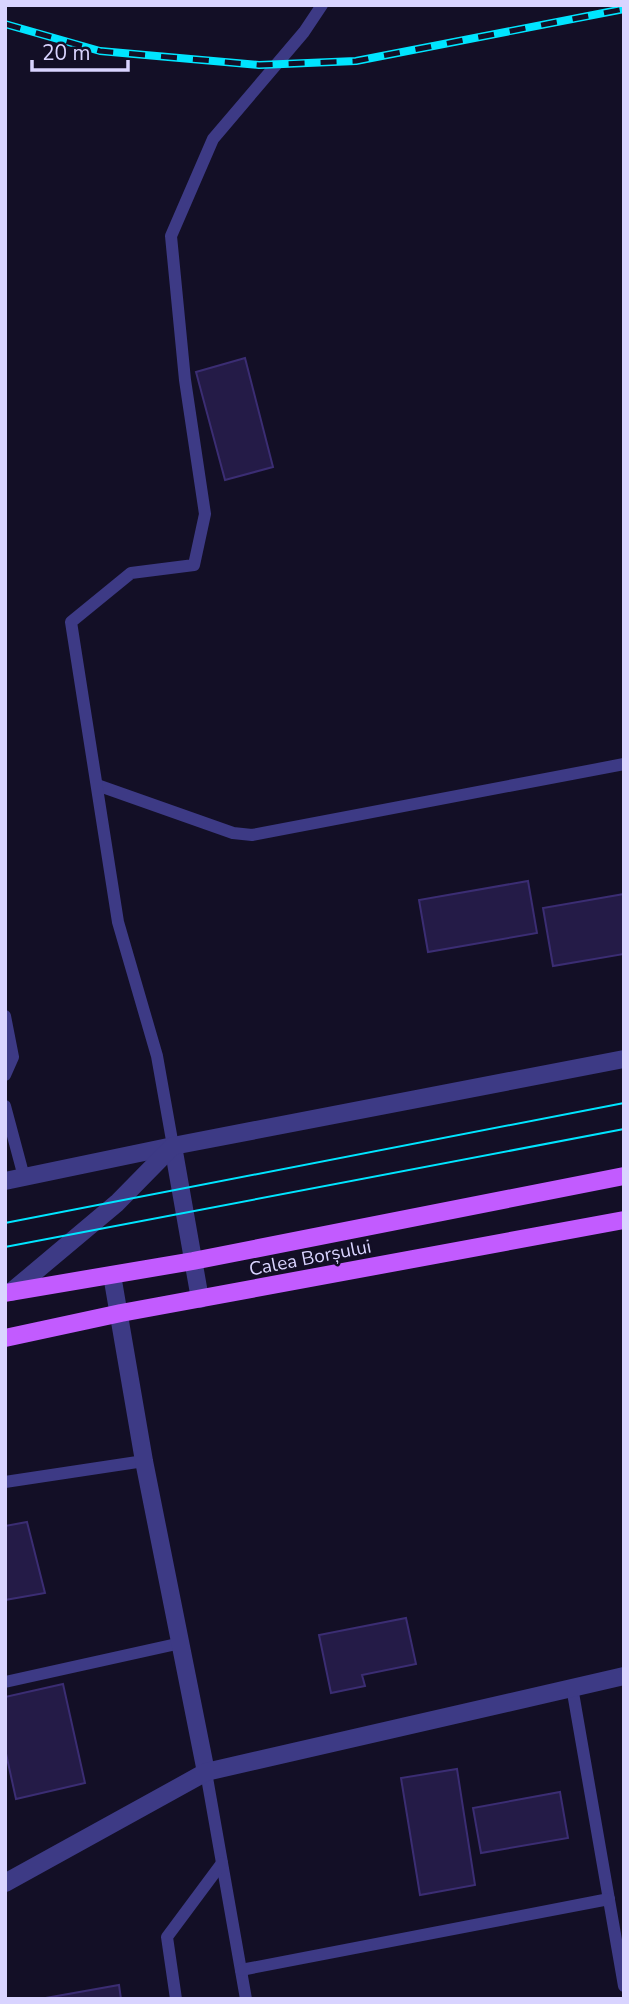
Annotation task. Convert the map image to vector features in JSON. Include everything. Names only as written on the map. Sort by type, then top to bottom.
[{"type":"main road","name":"Calea Borșului","points":[[8,1292],[193,1261],[624,1176]]},
{"type":"main road","name":"Calea Borșului","points":[[5,1338],[121,1313],[624,1220]]},
{"type":"street","points":[[5,1181],[624,1059]]},
{"type":"street","points":[[173,1146],[200,1299]]},
{"type":"street","points":[[8,1292],[117,1203],[173,1146]]},
{"type":"street","points":[[112,1275],[121,1313],[144,1461],[206,1772]]},
{"type":"street","points":[[5,1883],[206,1772],[624,1676]]},
{"type":"lane","points":[[173,1146],[157,1056],[118,922],[72,622],[131,573],[194,565],[205,514],[185,380],[171,236],[213,138],[304,32],[322,5]]},
{"type":"lane","points":[[97,785],[233,833],[252,835],[624,764]]},
{"type":"lane","points":[[5,1016],[13,1057],[5,1074]]},
{"type":"lane","points":[[5,1106],[24,1177]]},
{"type":"lane","points":[[5,1482],[144,1461]]},
{"type":"lane","points":[[5,1682],[181,1643]]},
{"type":"lane","points":[[572,1687],[624,1986]]},
{"type":"lane","points":[[206,1772],[246,1999]]},
{"type":"lane","points":[[176,1999],[167,1937],[222,1863]]},
{"type":"lane","points":[[240,1970],[609,1899]]},
{"type":"building","points":[[245,358],[273,467],[225,480],[196,372]]},
{"type":"building","points":[[528,881],[537,933],[428,952],[419,900]]},
{"type":"building","points":[[624,894],[624,954],[553,966],[543,908]]},
{"type":"building","points":[[27,1522],[45,1593],[5,1600],[5,1526]]},
{"type":"building","points":[[406,1618],[416,1664],[362,1675],[365,1686],[331,1693],[319,1635]]},
{"type":"building","points":[[63,1684],[85,1783],[16,1799],[5,1749],[5,1697]]},
{"type":"building","points":[[457,1769],[475,1885],[420,1895],[401,1778]]},
{"type":"building","points":[[560,1792],[568,1838],[481,1853],[473,1808]]},
{"type":"building","points":[[119,1985],[121,1999],[40,1999]]},
{"type":"tram line","points":[[5,1223],[624,1103]]},
{"type":"tram line","points":[[5,1247],[624,1129]]},
{"type":"railway","points":[[5,24],[100,51],[259,65],[356,61],[624,9]]}]
